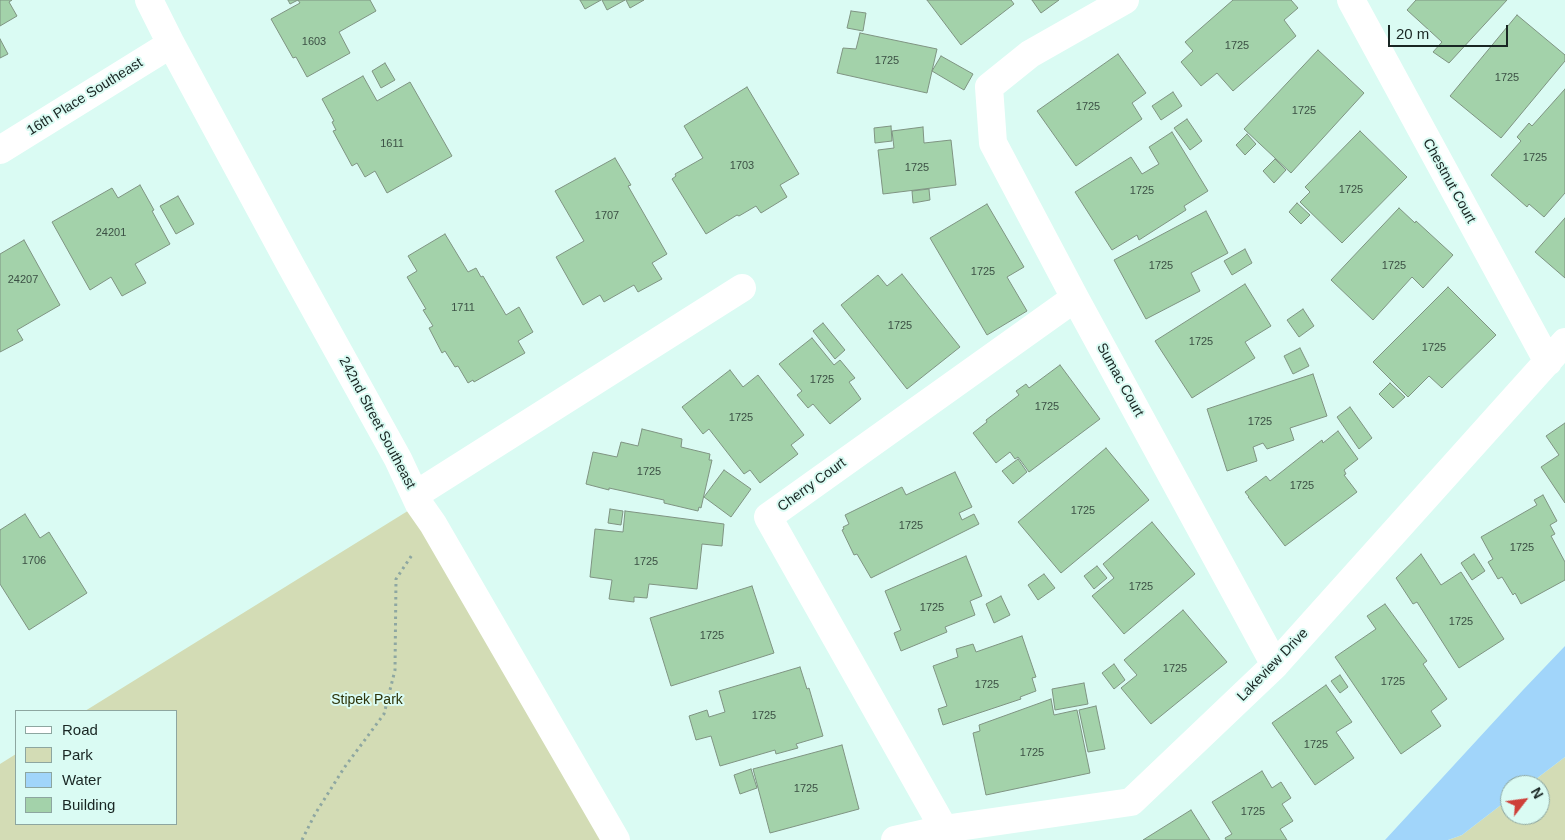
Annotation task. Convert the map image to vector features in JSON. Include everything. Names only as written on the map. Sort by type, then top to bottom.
[{"type":"street","name":"242nd Street Southeast","points":[[149,0],[294,273],[398,459],[415,494],[616,840]]},
{"type":"street","name":"Sumac Court","points":[[1125,0],[1030,54],[989,87],[993,143],[1075,298],[1276,665]]},
{"type":"street","name":"Chestnut Court","points":[[1351,0],[1556,352]]},
{"type":"street","name":"16th Place Southeast","points":[[0,150],[171,44]]},
{"type":"street","points":[[415,494],[742,288]]},
{"type":"street","name":"Cherry Court","points":[[944,829],[768,517],[1075,298]]},
{"type":"street","name":"Lakeview Drive","points":[[895,840],[944,829],[1131,802],[1276,665],[1556,352]]},
{"type":"path","points":[[302,840],[315,814],[344,768],[384,714],[395,670],[396,579],[433,524]]},
{"type":"green space","name":"Stipek Park","points":[[419,504],[602,840],[0,840],[0,764],[15,755],[15,825],[178,825],[178,710],[87,710]]},
{"type":"green space","points":[[1565,757],[1565,840],[1448,840],[1462,835],[1500,806],[1500,825],[1550,825],[1550,775],[1541,775]]},
{"type":"water","points":[[1565,646],[1565,757],[1541,775],[1500,775],[1500,806],[1462,835],[1448,840],[1385,840]]},
{"type":"building","points":[[0,0],[12,0],[9,2],[17,16],[0,26]]},
{"type":"building","points":[[288,0],[298,0],[290,4]]},
{"type":"building","points":[[298,0],[370,0],[376,11],[339,32],[350,53],[307,77],[296,57],[293,58],[271,19],[300,3]]},
{"type":"building","points":[[580,0],[601,0],[585,9]]},
{"type":"building","points":[[602,0],[625,0],[607,10]]},
{"type":"building","points":[[626,0],[644,0],[630,8]]},
{"type":"building","points":[[927,0],[1011,0],[1014,4],[961,45]]},
{"type":"building","points":[[1032,0],[1059,0],[1041,13]]},
{"type":"building","points":[[1233,0],[1291,0],[1298,8],[1284,20],[1296,36],[1233,91],[1217,73],[1201,86],[1181,62],[1193,51],[1185,42]]},
{"type":"building","points":[[1416,0],[1507,0],[1449,63],[1433,52],[1442,42],[1407,10]]},
{"type":"building","points":[[851,11],[866,13],[863,31],[847,28]]},
{"type":"building","points":[[1517,15],[1565,55],[1565,61],[1501,138],[1450,96]]},
{"type":"building","points":[[860,33],[937,49],[927,93],[837,73],[843,48],[856,49]]},
{"type":"building","points":[[0,39],[8,54],[0,58]]},
{"type":"building","points":[[1318,50],[1364,93],[1291,173],[1244,129]]},
{"type":"building","points":[[1118,54],[1146,93],[1132,103],[1142,119],[1076,166],[1037,111]]},
{"type":"building","points":[[941,56],[973,74],[964,90],[932,71]]},
{"type":"building","points":[[385,63],[395,80],[381,88],[372,71]]},
{"type":"building","points":[[363,76],[377,101],[410,82],[452,156],[387,193],[375,171],[365,177],[357,163],[352,166],[333,131],[336,130],[332,122],[334,121],[322,99]]},
{"type":"building","points":[[747,87],[799,174],[780,185],[787,197],[761,213],[756,206],[706,234],[672,179],[676,176],[675,174],[703,158],[684,126]]},
{"type":"building","points":[[1565,89],[1565,193],[1544,217],[1529,204],[1527,207],[1491,175],[1521,141],[1517,137],[1529,123],[1532,126]]},
{"type":"building","points":[[1173,92],[1182,106],[1161,120],[1152,106]]},
{"type":"building","points":[[1187,119],[1202,141],[1190,150],[1174,128]]},
{"type":"building","points":[[891,126],[892,141],[875,143],[874,128]]},
{"type":"building","points":[[923,127],[924,143],[951,140],[956,185],[883,194],[878,150],[894,148],[892,131]]},
{"type":"building","points":[[1360,131],[1407,177],[1342,243],[1300,202],[1310,192],[1305,187]]},
{"type":"building","points":[[1172,132],[1208,191],[1184,206],[1186,210],[1139,240],[1137,235],[1112,250],[1075,192],[1131,157],[1142,174],[1159,164],[1149,147]]},
{"type":"building","points":[[1247,134],[1256,144],[1245,155],[1236,145]]},
{"type":"building","points":[[615,158],[631,185],[628,186],[667,254],[652,263],[662,279],[638,292],[634,285],[604,302],[600,295],[583,305],[556,257],[584,241],[555,191]]},
{"type":"building","points":[[1275,159],[1286,170],[1274,183],[1263,171]]},
{"type":"building","points":[[140,185],[170,244],[135,264],[146,283],[122,296],[111,277],[90,290],[52,222],[112,188],[118,198]]},
{"type":"building","points":[[929,189],[930,200],[913,203],[912,191]]},
{"type":"building","points":[[178,196],[194,224],[176,234],[160,206]]},
{"type":"building","points":[[1297,203],[1310,215],[1301,224],[1289,212]]},
{"type":"building","points":[[987,204],[1024,267],[1007,277],[1027,311],[987,335],[930,238]]},
{"type":"building","points":[[1399,208],[1453,255],[1423,288],[1412,277],[1373,320],[1331,280]]},
{"type":"building","points":[[1206,211],[1228,253],[1191,273],[1200,291],[1146,319],[1114,260]]},
{"type":"building","points":[[1565,218],[1565,278],[1535,252]]},
{"type":"building","points":[[445,234],[468,272],[476,268],[481,277],[483,276],[506,315],[519,307],[533,332],[518,341],[525,353],[474,382],[473,380],[468,383],[458,366],[455,367],[445,351],[442,353],[429,328],[433,326],[423,310],[426,309],[407,277],[417,271],[408,256]]},
{"type":"building","points":[[24,240],[60,305],[17,330],[23,340],[0,352],[0,254]]},
{"type":"building","points":[[1245,249],[1252,263],[1232,275],[1224,261]]},
{"type":"building","points":[[902,274],[960,347],[907,389],[841,305],[878,275],[887,286]]},
{"type":"building","points":[[1245,284],[1271,326],[1245,342],[1255,358],[1192,398],[1155,341]]},
{"type":"building","points":[[1448,287],[1496,335],[1442,388],[1429,376],[1408,397],[1373,362]]},
{"type":"building","points":[[1303,309],[1314,326],[1299,337],[1287,320]]},
{"type":"building","points":[[823,323],[845,350],[835,359],[813,331]]},
{"type":"building","points":[[812,338],[834,365],[840,360],[855,378],[849,382],[861,399],[830,424],[813,404],[808,408],[797,395],[802,391],[779,364]]},
{"type":"building","points":[[1300,348],[1309,366],[1293,374],[1284,356]]},
{"type":"building","points":[[1060,365],[1100,419],[1029,472],[1018,457],[1015,459],[1010,452],[996,463],[973,433],[987,422],[986,420],[1019,395],[1016,391],[1026,384],[1029,388]]},
{"type":"building","points":[[730,370],[743,387],[758,375],[804,435],[791,445],[798,454],[760,483],[750,470],[744,474],[709,429],[703,434],[682,407]]},
{"type":"building","points":[[1313,374],[1327,416],[1290,428],[1294,440],[1267,449],[1263,443],[1253,447],[1257,461],[1227,471],[1207,409]]},
{"type":"building","points":[[1390,383],[1405,397],[1393,408],[1379,394]]},
{"type":"building","points":[[1350,407],[1372,438],[1359,449],[1337,417]]},
{"type":"building","points":[[1565,423],[1565,503],[1541,467],[1559,455],[1546,436]]},
{"type":"building","points":[[642,429],[682,439],[681,447],[710,454],[709,460],[712,460],[701,508],[699,507],[698,511],[664,503],[664,500],[586,484],[593,452],[617,457],[621,442],[638,446]]},
{"type":"building","points":[[1338,431],[1358,459],[1344,470],[1346,474],[1344,475],[1357,492],[1285,546],[1245,492],[1266,476],[1270,481],[1322,440],[1323,443]]},
{"type":"building","points":[[1106,448],[1149,500],[1061,573],[1018,522]]},
{"type":"building","points":[[1018,459],[1027,472],[1013,484],[1002,471]]},
{"type":"building","points":[[724,470],[751,489],[731,517],[704,497]]},
{"type":"building","points":[[955,472],[972,507],[959,513],[962,520],[974,514],[979,524],[871,578],[857,554],[854,555],[842,530],[844,529],[843,527],[849,524],[845,515],[902,487],[906,495]]},
{"type":"building","points":[[1543,495],[1557,521],[1550,525],[1555,534],[1551,536],[1565,562],[1565,580],[1521,604],[1502,577],[1498,579],[1488,562],[1493,559],[1481,537],[1537,505],[1534,500]]},
{"type":"building","points":[[610,509],[623,511],[621,525],[608,523]]},
{"type":"building","points":[[625,511],[724,524],[722,546],[702,544],[697,589],[649,584],[647,598],[634,597],[634,602],[609,599],[612,580],[590,577],[595,529],[623,532]]},
{"type":"building","points":[[25,514],[40,538],[49,532],[87,593],[29,630],[0,584],[0,530]]},
{"type":"building","points":[[1152,522],[1195,574],[1124,634],[1092,596],[1114,578],[1103,564]]},
{"type":"building","points":[[1421,554],[1441,585],[1461,572],[1504,639],[1459,668],[1417,602],[1413,604],[1396,578]]},
{"type":"building","points":[[1474,554],[1485,571],[1472,580],[1461,563]]},
{"type":"building","points":[[966,556],[982,596],[970,601],[975,615],[945,627],[947,632],[901,651],[894,633],[901,630],[885,591]]},
{"type":"building","points":[[1097,566],[1107,578],[1094,589],[1084,576]]},
{"type":"building","points":[[1044,574],[1055,588],[1038,600],[1028,585]]},
{"type":"building","points":[[752,586],[774,653],[671,686],[650,618]]},
{"type":"building","points":[[1001,596],[1010,615],[994,623],[986,604]]},
{"type":"building","points":[[1385,604],[1427,661],[1423,664],[1447,699],[1431,711],[1441,726],[1401,754],[1335,657],[1376,629],[1367,616]]},
{"type":"building","points":[[1183,610],[1227,662],[1151,724],[1121,688],[1137,675],[1124,660]]},
{"type":"building","points":[[1022,636],[1036,677],[1032,678],[1036,691],[1020,697],[1021,699],[943,725],[938,709],[947,706],[933,666],[958,657],[956,649],[973,644],[976,652]]},
{"type":"building","points":[[1114,664],[1125,680],[1114,689],[1102,673]]},
{"type":"building","points":[[800,667],[807,689],[809,688],[823,736],[796,744],[798,748],[776,754],[775,750],[720,766],[711,736],[696,740],[689,716],[707,710],[709,717],[725,712],[719,691]]},
{"type":"building","points":[[1340,675],[1348,687],[1340,693],[1331,681]]},
{"type":"building","points":[[1084,683],[1088,704],[1055,710],[1052,689]]},
{"type":"building","points":[[1326,685],[1352,722],[1336,732],[1354,758],[1315,785],[1272,723]]},
{"type":"building","points":[[1051,699],[1054,715],[1077,710],[1090,773],[986,795],[973,733],[980,731],[979,725]]},
{"type":"building","points":[[1096,706],[1105,749],[1088,752],[1079,710]]},
{"type":"building","points":[[842,745],[859,809],[770,833],[753,769]]},
{"type":"building","points":[[751,769],[757,788],[740,794],[734,775]]},
{"type":"building","points":[[1262,771],[1272,788],[1281,782],[1291,798],[1282,804],[1293,821],[1280,829],[1287,840],[1226,840],[1225,838],[1232,834],[1212,802]]},
{"type":"building","points":[[1191,810],[1210,840],[1143,840]]}]
